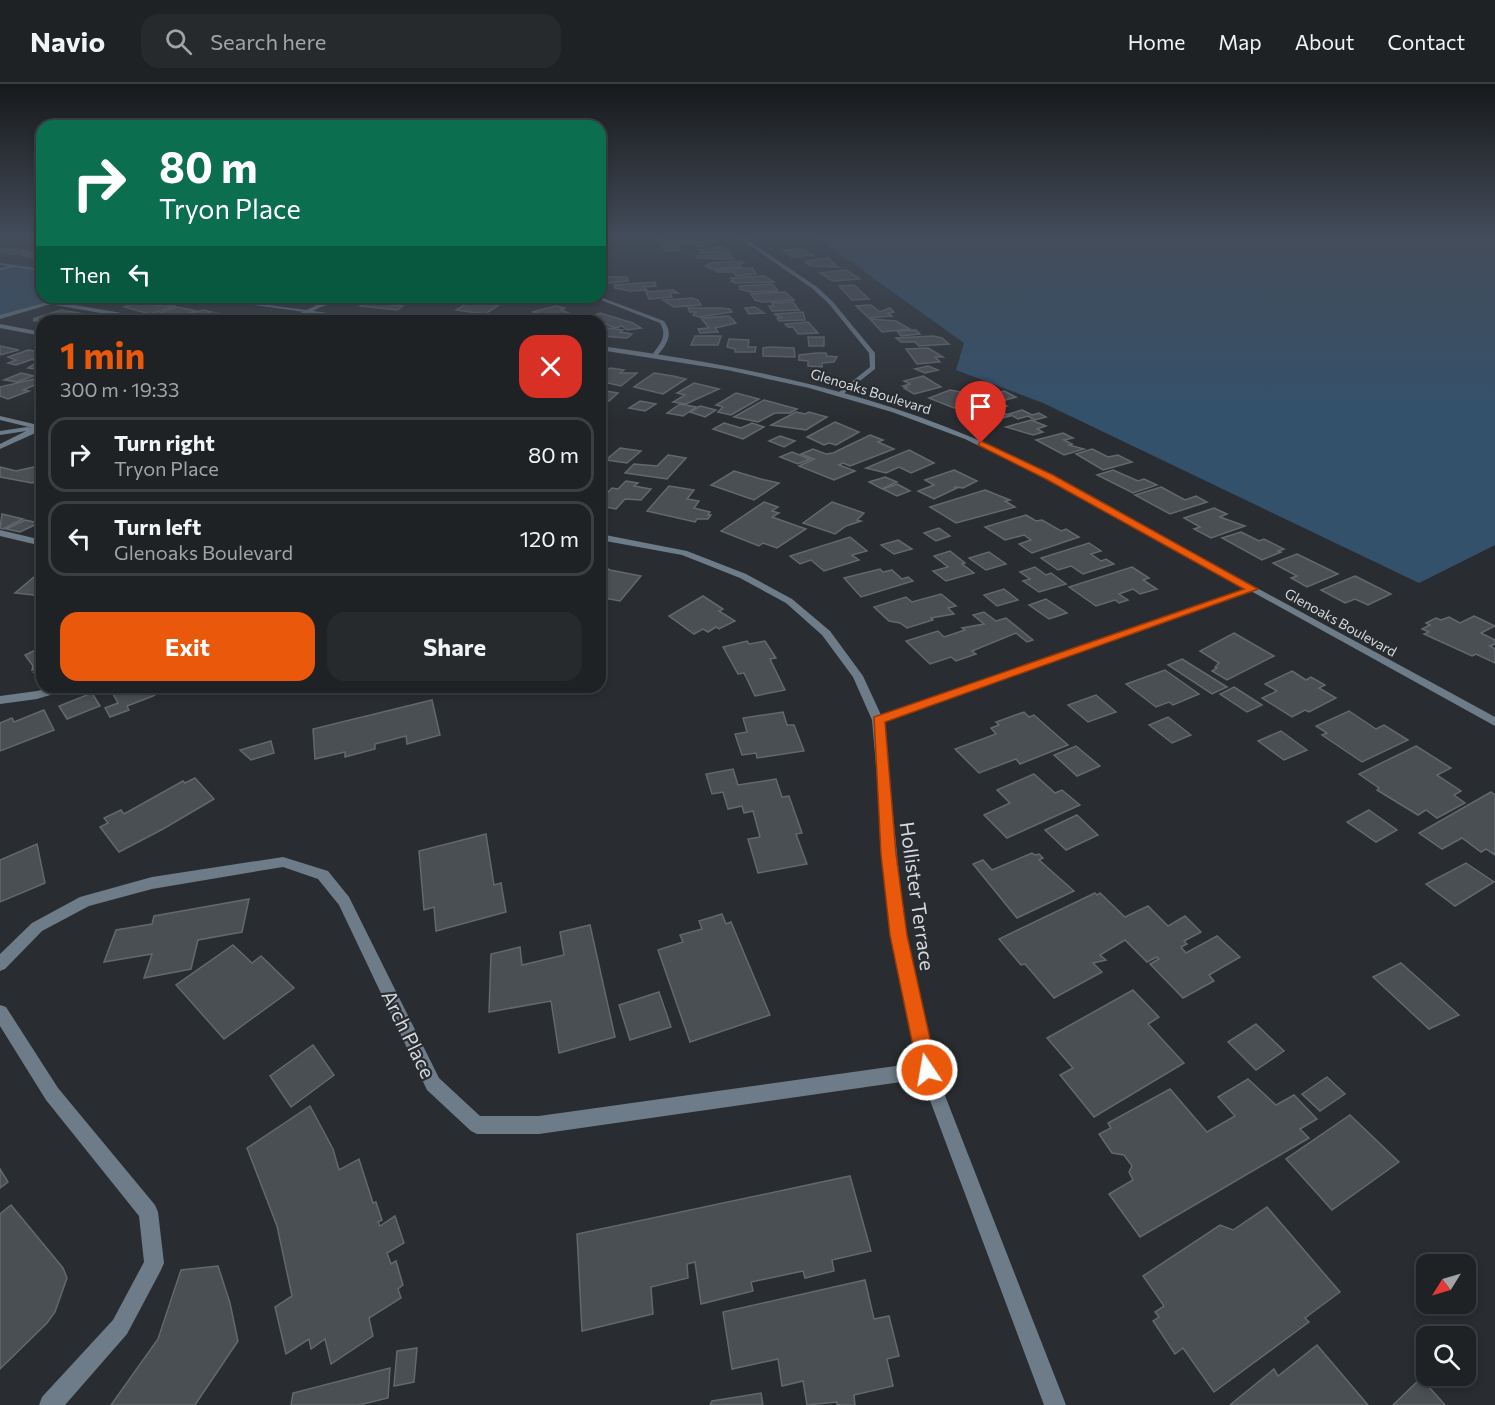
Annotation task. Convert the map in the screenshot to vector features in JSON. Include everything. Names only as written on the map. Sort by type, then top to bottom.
[{"type":"street","points":[[826,299],[872,353],[873,368],[840,394]]},
{"type":"street","points":[[606,301],[663,321],[668,334],[666,342],[655,355]]},
{"type":"street","points":[[0,317],[51,303],[122,315]]},
{"type":"street","points":[[243,303],[335,315]]},
{"type":"street","points":[[302,315],[330,303]]},
{"type":"street","points":[[0,326],[36,333]]},
{"type":"street","name":"Glenoaks Boulevard","points":[[606,349],[725,366],[840,394],[937,425],[1022,463],[1495,722]]},
{"type":"street","points":[[0,418],[36,426]]},
{"type":"street","points":[[0,434],[36,428]]},
{"type":"street","points":[[0,447],[36,429]]},
{"type":"street","points":[[0,534],[36,542]]},
{"type":"street","name":"Hollister Terrace","points":[[606,538],[684,553],[743,576],[789,601],[826,633],[858,676],[878,720],[898,935],[927,1070],[1055,1405]]},
{"type":"street","points":[[878,720],[1253,589]]},
{"type":"street","points":[[0,700],[44,693]]},
{"type":"street","name":"Arch Place","points":[[0,964],[37,927],[85,901],[152,883],[283,862],[323,875],[344,902],[433,1084],[477,1125],[539,1125],[927,1070]]},
{"type":"street","points":[[0,1012],[52,1094],[148,1212],[154,1263],[120,1327],[50,1405]]},
{"type":"shaded area","points":[[0,299],[36,299],[36,303],[50,303],[0,317]]},
{"type":"shaded area","points":[[902,299],[1495,299],[1495,545],[1419,583],[1043,403],[956,370],[964,343]]},
{"type":"building","points":[[694,299],[701,305],[674,307],[663,300]]},
{"type":"building","points":[[754,299],[794,300],[762,302]]},
{"type":"building","points":[[793,302],[799,310],[772,311],[769,306],[774,306],[772,303]]},
{"type":"building","points":[[137,303],[176,306],[150,314],[124,307]]},
{"type":"building","points":[[366,303],[377,303],[403,306],[397,310],[360,306]]},
{"type":"building","points":[[467,303],[499,305],[485,314],[456,310]]},
{"type":"building","points":[[871,305],[880,312],[890,308],[894,312],[888,313],[892,316],[869,318],[856,306]]},
{"type":"building","points":[[556,306],[565,308],[561,310],[574,315],[546,315],[532,312]]},
{"type":"building","points":[[177,307],[196,311],[183,315],[154,315]]},
{"type":"building","points":[[755,307],[764,313],[749,314],[745,308]]},
{"type":"building","points":[[688,308],[722,308],[730,309],[732,312],[699,317],[693,315],[696,312],[690,312]]},
{"type":"building","points":[[61,310],[90,315],[45,315]]},
{"type":"building","points":[[203,310],[211,312],[203,315],[187,315]]},
{"type":"building","points":[[803,312],[805,320],[779,321],[777,318],[783,318],[774,314]]},
{"type":"building","points":[[600,313],[633,323],[641,328],[627,330],[622,326],[615,328],[606,324],[606,315],[594,315]]},
{"type":"building","points":[[729,316],[736,323],[715,328],[718,332],[700,333],[698,329],[709,328],[701,318]]},
{"type":"building","points":[[870,319],[896,321],[910,329],[882,332]]},
{"type":"building","points":[[808,322],[818,333],[798,334],[793,327],[785,324]]},
{"type":"building","points":[[606,328],[632,334],[627,338],[606,336]]},
{"type":"building","points":[[916,330],[920,334],[901,336],[897,331]]},
{"type":"building","points":[[695,336],[721,336],[718,345],[691,345]]},
{"type":"building","points":[[933,336],[942,338],[949,344],[919,346],[915,342],[901,342],[896,338]]},
{"type":"building","points":[[808,337],[824,337],[824,346],[809,346]]},
{"type":"building","points":[[729,339],[749,340],[748,347],[756,347],[755,352],[735,352],[735,349],[727,347]]},
{"type":"building","points":[[0,346],[19,350],[0,355]]},
{"type":"building","points":[[763,348],[794,348],[795,357],[763,356]]},
{"type":"building","points":[[928,348],[943,357],[935,357],[940,362],[917,364],[906,349]]},
{"type":"building","points":[[28,350],[36,351],[36,358],[16,365],[8,363],[16,360],[8,357]]},
{"type":"building","points":[[826,353],[827,356],[837,357],[834,362],[822,363],[822,367],[808,366],[808,361],[799,360],[799,355]]},
{"type":"building","points":[[36,363],[36,369],[28,368]]},
{"type":"building","points":[[928,366],[938,370],[925,373],[915,369]]},
{"type":"building","points":[[610,368],[624,370],[620,373],[637,373],[621,386],[606,383],[606,371]]},
{"type":"building","points":[[21,373],[34,376],[17,382],[4,380]]},
{"type":"building","points":[[654,373],[686,379],[663,394],[634,387]]},
{"type":"building","points":[[923,376],[941,387],[914,394],[904,388],[907,387],[903,386],[910,384],[904,381]]},
{"type":"building","points":[[36,378],[36,385],[23,390],[29,391],[8,399],[0,396],[0,387]]},
{"type":"building","points":[[694,383],[719,389],[686,404],[673,402],[685,395],[677,393]]},
{"type":"building","points":[[950,390],[967,393],[964,394],[968,396],[964,397],[974,402],[954,408],[929,398]]},
{"type":"building","points":[[606,391],[618,393],[609,401],[606,401]]},
{"type":"building","points":[[1004,391],[1016,397],[992,404],[981,398]]},
{"type":"building","points":[[736,393],[759,399],[731,415],[718,412],[723,407],[716,405]]},
{"type":"building","points":[[764,400],[797,409],[790,413],[775,413],[758,422],[734,417]]},
{"type":"building","points":[[640,401],[656,404],[645,411],[629,408]]},
{"type":"building","points":[[1000,403],[1007,406],[996,409],[1010,416],[987,422],[965,411]]},
{"type":"building","points":[[680,404],[696,407],[683,416],[667,413]]},
{"type":"building","points":[[700,406],[716,410],[705,417],[690,412]]},
{"type":"building","points":[[1022,410],[1032,415],[1039,413],[1046,417],[1035,420],[1028,416],[1018,419],[1009,414]]},
{"type":"building","points":[[796,412],[805,414],[809,412],[827,417],[806,430],[771,425]]},
{"type":"building","points":[[1031,420],[1046,426],[1037,429],[1043,432],[1033,435],[1006,427]]},
{"type":"building","points":[[835,422],[859,432],[836,445],[829,443],[824,445],[807,437]]},
{"type":"building","points":[[724,423],[741,428],[752,423],[764,427],[743,439],[713,429]]},
{"type":"building","points":[[1063,433],[1073,438],[1064,440],[1072,444],[1069,445],[1084,449],[1064,455],[1036,440]]},
{"type":"building","points":[[870,435],[883,440],[878,442],[894,449],[850,466],[843,463],[839,465],[855,471],[834,480],[799,466],[814,459],[801,454],[813,449],[826,454],[833,453]]},
{"type":"building","points":[[780,436],[795,441],[784,447],[769,441]]},
{"type":"building","points":[[620,448],[641,451],[627,463],[606,460]]},
{"type":"building","points":[[1092,449],[1108,457],[1118,455],[1132,462],[1103,470],[1076,454]]},
{"type":"building","points":[[909,450],[934,463],[911,473],[899,467],[886,473],[866,468]]},
{"type":"building","points":[[792,452],[810,459],[798,464],[780,457]]},
{"type":"building","points":[[668,455],[686,458],[667,479],[625,473],[634,464],[657,466]]},
{"type":"building","points":[[0,467],[16,471],[36,468],[36,481],[32,483],[0,477]]},
{"type":"building","points":[[954,470],[977,481],[963,488],[954,487],[957,488],[934,499],[918,491],[934,485],[925,480]]},
{"type":"building","points":[[1113,470],[1138,481],[1144,479],[1157,485],[1133,493],[1097,475]]},
{"type":"building","points":[[734,471],[779,483],[754,500],[711,485]]},
{"type":"building","points":[[885,477],[897,482],[882,489],[869,482]]},
{"type":"building","points":[[626,481],[638,483],[634,486],[651,489],[641,500],[625,499],[616,509],[606,507],[606,494],[612,488],[618,489]]},
{"type":"building","points":[[897,484],[910,491],[897,496],[883,489]]},
{"type":"building","points":[[669,486],[694,490],[687,499],[699,501],[694,508],[710,512],[708,519],[697,519],[695,522],[647,511]]},
{"type":"building","points":[[1161,487],[1185,500],[1196,496],[1207,502],[1170,514],[1135,495]]},
{"type":"building","points":[[985,490],[1010,500],[1005,501],[1015,507],[956,523],[930,507]]},
{"type":"building","points":[[764,502],[778,507],[772,511],[779,513],[772,517],[806,529],[777,548],[763,543],[759,546],[721,531]]},
{"type":"building","points":[[832,502],[864,513],[857,520],[861,521],[846,526],[835,534],[803,523]]},
{"type":"building","points":[[1214,508],[1227,514],[1220,517],[1245,526],[1211,538],[1194,529],[1200,527],[1184,518]]},
{"type":"building","points":[[2,514],[23,519],[3,529],[0,528]]},
{"type":"building","points":[[1026,515],[1036,521],[1042,520],[1061,531],[1066,529],[1079,537],[1032,553],[1019,544],[1031,540],[1024,535],[1005,540],[985,527]]},
{"type":"building","points":[[25,520],[36,522],[20,532],[6,529]]},
{"type":"building","points":[[939,528],[950,536],[936,541],[924,533]]},
{"type":"building","points":[[1241,532],[1259,541],[1264,539],[1284,549],[1262,560],[1222,538]]},
{"type":"building","points":[[850,537],[867,551],[852,555],[859,560],[824,571],[811,560],[800,564],[790,556]]},
{"type":"building","points":[[898,540],[912,549],[894,554],[881,545]]},
{"type":"building","points":[[1089,543],[1101,551],[1091,554],[1101,561],[1106,559],[1114,564],[1083,574],[1071,566],[1058,570],[1041,558]]},
{"type":"building","points":[[950,551],[974,573],[946,581],[933,571],[948,567],[934,556]]},
{"type":"building","points":[[989,552],[1006,564],[986,570],[969,558]]},
{"type":"building","points":[[1297,554],[1338,574],[1307,587],[1291,578],[1297,576],[1273,563]]},
{"type":"building","points":[[1035,567],[1046,575],[1051,573],[1066,584],[1039,592],[1023,581],[1030,579],[1020,572]]},
{"type":"building","points":[[1132,567],[1149,578],[1143,580],[1157,589],[1140,594],[1133,589],[1119,594],[1128,600],[1119,603],[1115,600],[1096,606],[1069,587]]},
{"type":"building","points":[[606,568],[641,576],[620,601],[606,598]]},
{"type":"building","points":[[880,569],[883,572],[892,570],[902,579],[908,577],[913,581],[861,597],[844,578]]},
{"type":"building","points":[[1355,576],[1391,594],[1368,605],[1355,599],[1345,603],[1321,590]]},
{"type":"building","points":[[34,577],[36,577],[36,595],[15,593]]},
{"type":"building","points":[[1004,589],[1018,600],[997,606],[984,595]]},
{"type":"building","points":[[941,594],[956,606],[948,608],[954,614],[931,618],[933,620],[907,628],[900,623],[889,621],[874,607],[906,597],[912,602]]},
{"type":"building","points":[[703,596],[723,609],[719,611],[735,621],[719,629],[716,627],[708,632],[703,629],[694,634],[669,616]]},
{"type":"building","points":[[1046,599],[1067,613],[1049,619],[1029,605]]},
{"type":"building","points":[[984,612],[996,621],[1006,618],[1033,640],[1027,642],[1016,633],[972,651],[976,654],[956,661],[951,657],[930,664],[906,641],[938,631],[944,637],[965,630],[962,628],[984,624],[973,615]]},
{"type":"building","points":[[1474,616],[1495,626],[1481,633],[1495,640],[1495,644],[1490,646],[1495,649],[1495,663],[1476,654],[1472,656],[1424,634],[1429,632],[1422,629],[1430,625],[1426,623],[1436,618],[1441,620],[1449,617],[1460,623]]},
{"type":"building","points":[[1234,633],[1274,656],[1227,680],[1212,671],[1219,663],[1200,651]]},
{"type":"building","points":[[747,641],[749,644],[765,641],[776,658],[770,659],[785,690],[755,696],[744,673],[738,674],[723,647]]},
{"type":"building","points":[[36,650],[36,669],[32,670],[33,666],[25,655]]},
{"type":"building","points":[[1182,659],[1227,687],[1212,694],[1168,665]]},
{"type":"building","points":[[1165,670],[1199,694],[1173,705],[1169,702],[1156,707],[1126,684]]},
{"type":"building","points":[[1292,671],[1306,680],[1311,677],[1325,685],[1319,688],[1336,698],[1309,712],[1305,710],[1292,717],[1262,698],[1277,691],[1265,684]]},
{"type":"building","points":[[1234,687],[1262,705],[1247,712],[1220,694]]},
{"type":"building","points":[[92,693],[100,706],[67,719],[59,706]]},
{"type":"building","points":[[112,693],[156,694],[127,706],[129,710],[110,717],[105,708],[118,703]]},
{"type":"building","points":[[1096,695],[1116,712],[1088,722],[1068,705]]},
{"type":"building","points":[[432,700],[440,735],[407,744],[406,736],[375,744],[375,749],[345,757],[345,752],[315,759],[313,729]]},
{"type":"building","points":[[44,710],[54,730],[0,751],[0,723],[12,718],[14,722]]},
{"type":"building","points":[[1349,711],[1376,729],[1384,725],[1408,740],[1362,762],[1322,735],[1327,733],[1316,726]]},
{"type":"building","points":[[783,712],[787,725],[794,725],[804,751],[757,758],[756,753],[742,755],[735,734],[747,732],[743,718]]},
{"type":"building","points":[[1024,712],[1029,717],[1034,715],[1068,745],[1020,764],[1016,759],[979,773],[955,749],[996,734],[991,728],[999,725],[996,722]]},
{"type":"building","points":[[1168,717],[1191,735],[1172,743],[1149,725]]},
{"type":"building","points":[[1281,731],[1307,750],[1284,760],[1258,741]]},
{"type":"building","points":[[271,741],[274,753],[251,760],[240,750]]},
{"type":"building","points":[[1076,746],[1100,766],[1077,776],[1054,755]]},
{"type":"building","points":[[1416,746],[1451,768],[1437,775],[1461,791],[1454,795],[1465,803],[1437,818],[1426,810],[1418,815],[1377,790],[1379,788],[1359,774]]},
{"type":"building","points":[[733,769],[738,785],[776,779],[782,797],[789,796],[802,833],[796,834],[807,864],[758,873],[748,839],[760,837],[753,811],[744,813],[742,806],[728,809],[723,792],[712,794],[706,774]]},
{"type":"building","points":[[1034,774],[1055,793],[1062,790],[1080,805],[1007,838],[984,815],[1010,803],[997,790]]},
{"type":"building","points":[[195,778],[214,799],[119,852],[100,827],[108,823],[104,818],[121,810],[124,814],[183,781],[185,783]]},
{"type":"building","points":[[1491,792],[1495,795],[1495,855],[1486,849],[1481,852],[1462,838],[1442,849],[1419,833]]},
{"type":"building","points":[[1369,810],[1397,830],[1376,842],[1347,822]]},
{"type":"building","points":[[1077,815],[1098,835],[1066,850],[1045,830]]},
{"type":"building","points":[[486,834],[494,885],[501,883],[506,912],[436,931],[434,907],[424,910],[419,851]]},
{"type":"building","points":[[37,844],[45,883],[0,902],[0,860]]},
{"type":"building","points":[[1032,853],[1039,854],[1043,858],[1039,860],[1074,891],[1017,918],[973,864],[983,860],[992,870]]},
{"type":"building","points":[[1466,863],[1494,882],[1455,906],[1426,884]]},
{"type":"building","points":[[1095,893],[1097,895],[1100,893],[1125,917],[1148,906],[1168,926],[1185,916],[1201,932],[1184,941],[1187,944],[1181,947],[1186,953],[1217,936],[1240,957],[1209,975],[1214,981],[1183,998],[1150,964],[1159,959],[1157,957],[1147,962],[1125,940],[1100,955],[1106,960],[1093,963],[1102,972],[1054,998],[1025,964],[1021,965],[999,939]]},
{"type":"building","points":[[249,899],[242,932],[198,940],[191,969],[144,978],[152,954],[104,962],[116,930],[152,924],[154,916]]},
{"type":"building","points":[[722,914],[726,924],[731,922],[770,1015],[690,1042],[658,950],[683,942],[680,935],[702,929],[699,921]]},
{"type":"building","points":[[590,925],[615,1037],[559,1053],[551,1001],[489,1012],[491,954],[520,947],[522,965],[564,955],[560,932]]},
{"type":"building","points":[[233,945],[252,963],[261,956],[294,988],[224,1039],[176,985]]},
{"type":"building","points":[[1401,963],[1459,1015],[1429,1029],[1373,977]]},
{"type":"building","points":[[1133,990],[1159,1017],[1148,1024],[1184,1063],[1094,1117],[1060,1075],[1073,1068],[1047,1038]]},
{"type":"building","points":[[659,992],[671,1027],[630,1040],[619,1005]]},
{"type":"building","points":[[1256,1024],[1284,1051],[1256,1070],[1228,1042]]},
{"type":"building","points":[[313,1045],[334,1075],[291,1107],[270,1076]]},
{"type":"building","points":[[1327,1077],[1345,1094],[1320,1111],[1302,1094]]},
{"type":"building","points":[[1248,1079],[1276,1105],[1294,1095],[1317,1119],[1300,1129],[1309,1138],[1140,1237],[1109,1194],[1133,1180],[1129,1172],[1132,1166],[1124,1155],[1112,1153],[1099,1134],[1111,1128],[1108,1123],[1170,1089],[1207,1132],[1235,1116],[1218,1097]]},
{"type":"building","points":[[310,1106],[333,1149],[339,1170],[359,1159],[373,1203],[376,1202],[382,1220],[378,1222],[380,1226],[395,1216],[404,1243],[387,1253],[391,1264],[396,1261],[403,1285],[398,1289],[401,1298],[369,1318],[373,1336],[331,1364],[325,1339],[311,1349],[309,1339],[286,1354],[275,1307],[292,1296],[277,1226],[247,1148]]},
{"type":"building","points":[[1350,1115],[1399,1162],[1332,1210],[1286,1159]]},
{"type":"building","points":[[0,1169],[8,1182],[0,1188]]},
{"type":"building","points":[[850,1176],[871,1251],[832,1260],[834,1271],[805,1278],[803,1271],[751,1282],[753,1291],[701,1304],[695,1262],[687,1264],[688,1278],[651,1287],[653,1314],[582,1331],[577,1234]]},
{"type":"building","points":[[11,1205],[63,1268],[67,1278],[55,1312],[47,1323],[0,1369],[0,1214]]},
{"type":"building","points":[[1267,1207],[1340,1292],[1305,1318],[1309,1322],[1214,1392],[1183,1348],[1175,1354],[1153,1321],[1159,1317],[1155,1312],[1164,1306],[1143,1276],[1220,1225],[1233,1230]]},
{"type":"building","points":[[218,1266],[230,1303],[238,1341],[195,1405],[111,1405],[158,1339],[181,1270]]},
{"type":"building","points":[[865,1280],[874,1319],[889,1316],[899,1356],[887,1359],[893,1386],[854,1395],[855,1405],[837,1405],[837,1402],[807,1405],[803,1381],[782,1386],[778,1359],[732,1369],[723,1312]]},
{"type":"building","points":[[1317,1345],[1368,1405],[1230,1405],[1274,1369],[1278,1376]]},
{"type":"building","points":[[417,1348],[414,1382],[394,1386],[397,1351]]},
{"type":"building","points":[[390,1368],[388,1398],[359,1405],[291,1405],[293,1393]]},
{"type":"building","points":[[1416,1383],[1416,1386],[1428,1386],[1445,1405],[1393,1405]]},
{"type":"building","points":[[761,1393],[763,1405],[710,1405],[712,1401]]},
{"type":"route","points":[[927,1070],[898,935],[878,720],[1253,589],[1050,477],[981,443]]}]
